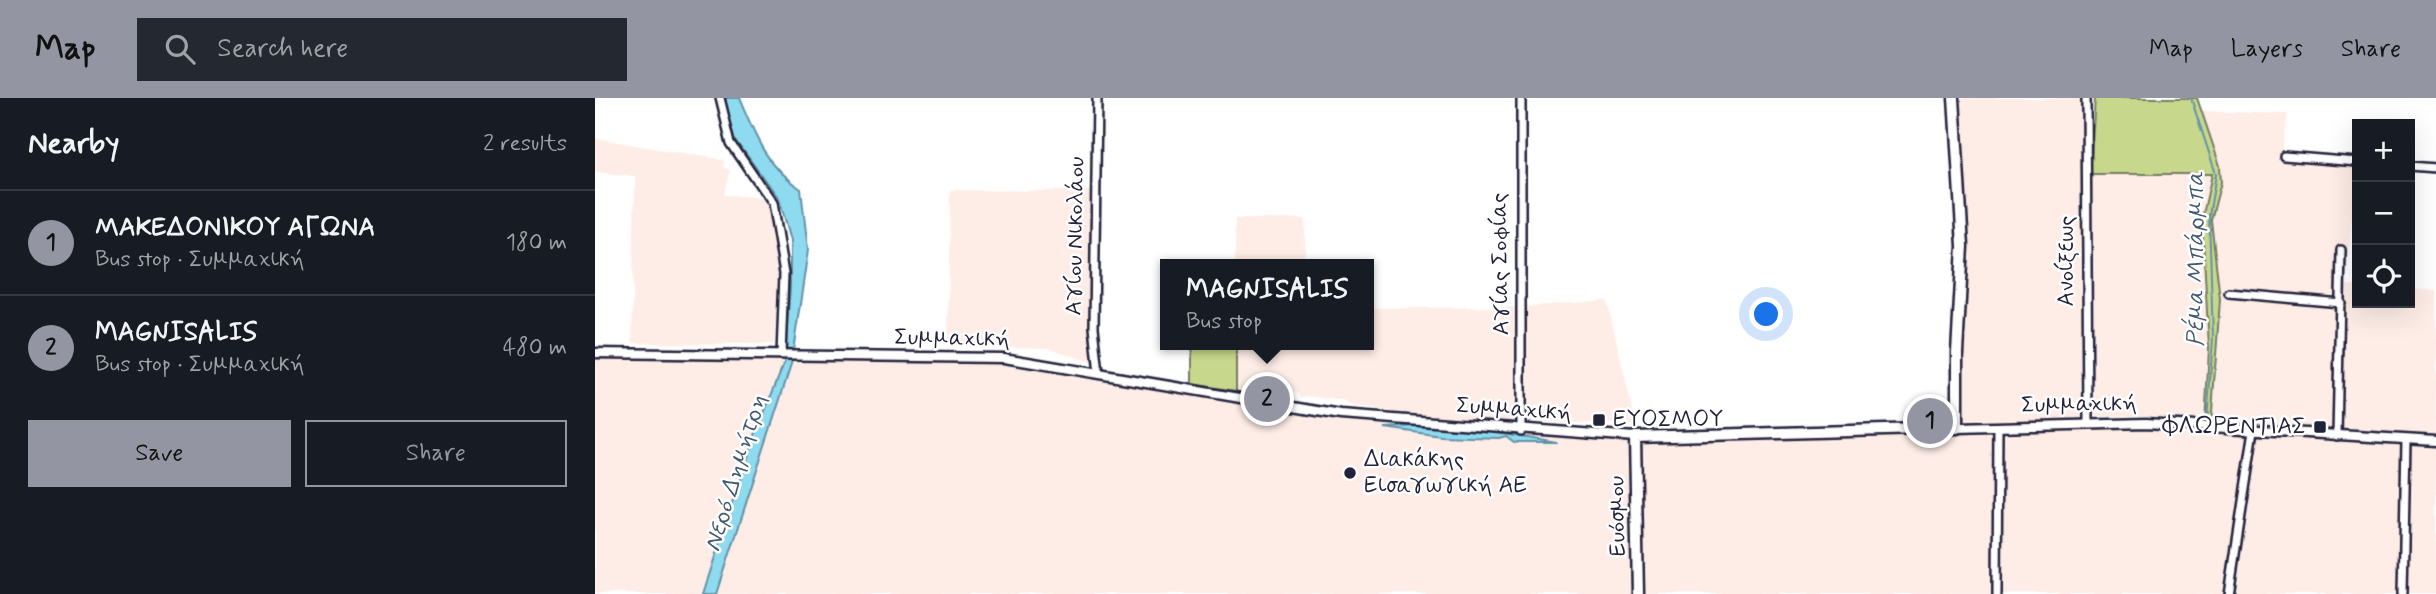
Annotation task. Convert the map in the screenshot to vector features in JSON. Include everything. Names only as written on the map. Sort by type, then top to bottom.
[{"type":"main road","points":[[1954,98],[1963,246],[1957,352],[1957,428]]},
{"type":"main road","name":"Συμμαχική","points":[[1635,437],[1957,428]]},
{"type":"main road","name":"Ευόσμου","points":[[1635,437],[1638,594]]},
{"type":"street","points":[[720,98],[731,142],[772,203],[784,274],[781,355]]},
{"type":"street","name":"Αγίου Νικολάου","points":[[1097,98],[1094,327],[1098,374]]},
{"type":"street","name":"Αγίας Σοφίας","points":[[1521,98],[1521,431]]},
{"type":"street","name":"Ανοίξεως","points":[[2086,98],[2088,424]]},
{"type":"street","points":[[2284,156],[2352,162]]},
{"type":"street","points":[[2415,166],[2436,168]]},
{"type":"street","points":[[2337,436],[2341,250]]},
{"type":"street","points":[[2229,293],[2341,303]]},
{"type":"street","name":"Συμμαχική","points":[[595,353],[1004,358],[1341,415],[1521,431],[1635,437]]},
{"type":"street","name":"Συμμαχική","points":[[1957,428],[2146,423],[2436,441]]},
{"type":"street","points":[[1997,594],[1998,427]]},
{"type":"street","points":[[2229,594],[2254,430]]},
{"type":"street","points":[[2403,594],[2406,440]]},
{"type":"shaded area","points":[[1957,98],[2083,98],[2081,420],[1962,423],[1965,199]]},
{"type":"shaded area","points":[[2201,111],[2288,114],[2280,160],[2352,166],[2352,214],[2346,285],[2352,286],[2352,308],[2415,308],[2415,289],[2436,291],[2436,435],[2147,416],[2094,416],[2090,174],[2212,173]]},
{"type":"shaded area","points":[[595,138],[725,160],[724,167],[731,170],[725,194],[770,199],[781,280],[774,344],[632,343],[635,176],[595,172]]},
{"type":"shaded area","points":[[950,190],[1092,191],[1093,363],[1050,348],[948,346]]},
{"type":"shaded area","points":[[1235,219],[1305,219],[1305,259],[1235,259]]},
{"type":"shaded area","points":[[1607,300],[1636,425],[1526,421],[1523,307]]},
{"type":"shaded area","points":[[1516,307],[1516,422],[1392,412],[1349,405],[1345,401],[1306,396],[1301,399],[1298,393],[1289,392],[1276,397],[1236,391],[1236,350],[1305,350],[1306,357],[1306,350],[1374,350],[1374,308]]},
{"type":"shaded area","points":[[595,358],[995,363],[1323,418],[1404,428],[1497,433],[1727,441],[2165,428],[2436,445],[2436,594],[595,594]]},
{"type":"green space","points":[[2095,98],[2197,98],[2220,166],[2221,182],[2211,220],[2220,299],[2211,426],[2205,425],[2209,348],[2202,219],[2212,174],[2090,174]]},
{"type":"green space","points":[[1192,350],[1236,350],[1236,391],[1192,384]]},
{"type":"water","points":[[723,98],[739,98],[756,137],[770,160],[789,181],[801,189],[808,250],[791,365],[717,594],[703,594],[751,445],[784,364],[790,288],[790,241],[778,199],[736,140]]},
{"type":"water","points":[[1449,424],[1557,442],[1514,442],[1506,436],[1441,436],[1385,428]]},
{"type":"waterway","name":"Ρέμα Μπάρμπα","points":[[2191,98],[2216,174],[2209,216],[2213,338],[2207,423]]},
{"type":"place","name":"MAGNISALIS","points":[[1267,399]]},
{"type":"place","name":"ΕΥΟΣΜΟΥ","points":[[1599,420]]},
{"type":"place","name":"ΜΑΚΕΔΟΝΙΚΟΥ ΑΓΩΝΑ","points":[[1930,421]]},
{"type":"place","name":"ΦΛΩΡΕΝΤΙΑΣ","points":[[2320,427]]},
{"type":"place","name":"Διακάκης Εισαγωγική ΑΕ","points":[[1350,473]]},
{"type":"water label","name":"Νερό Δημήτρη","points":[[736,473]]}]
